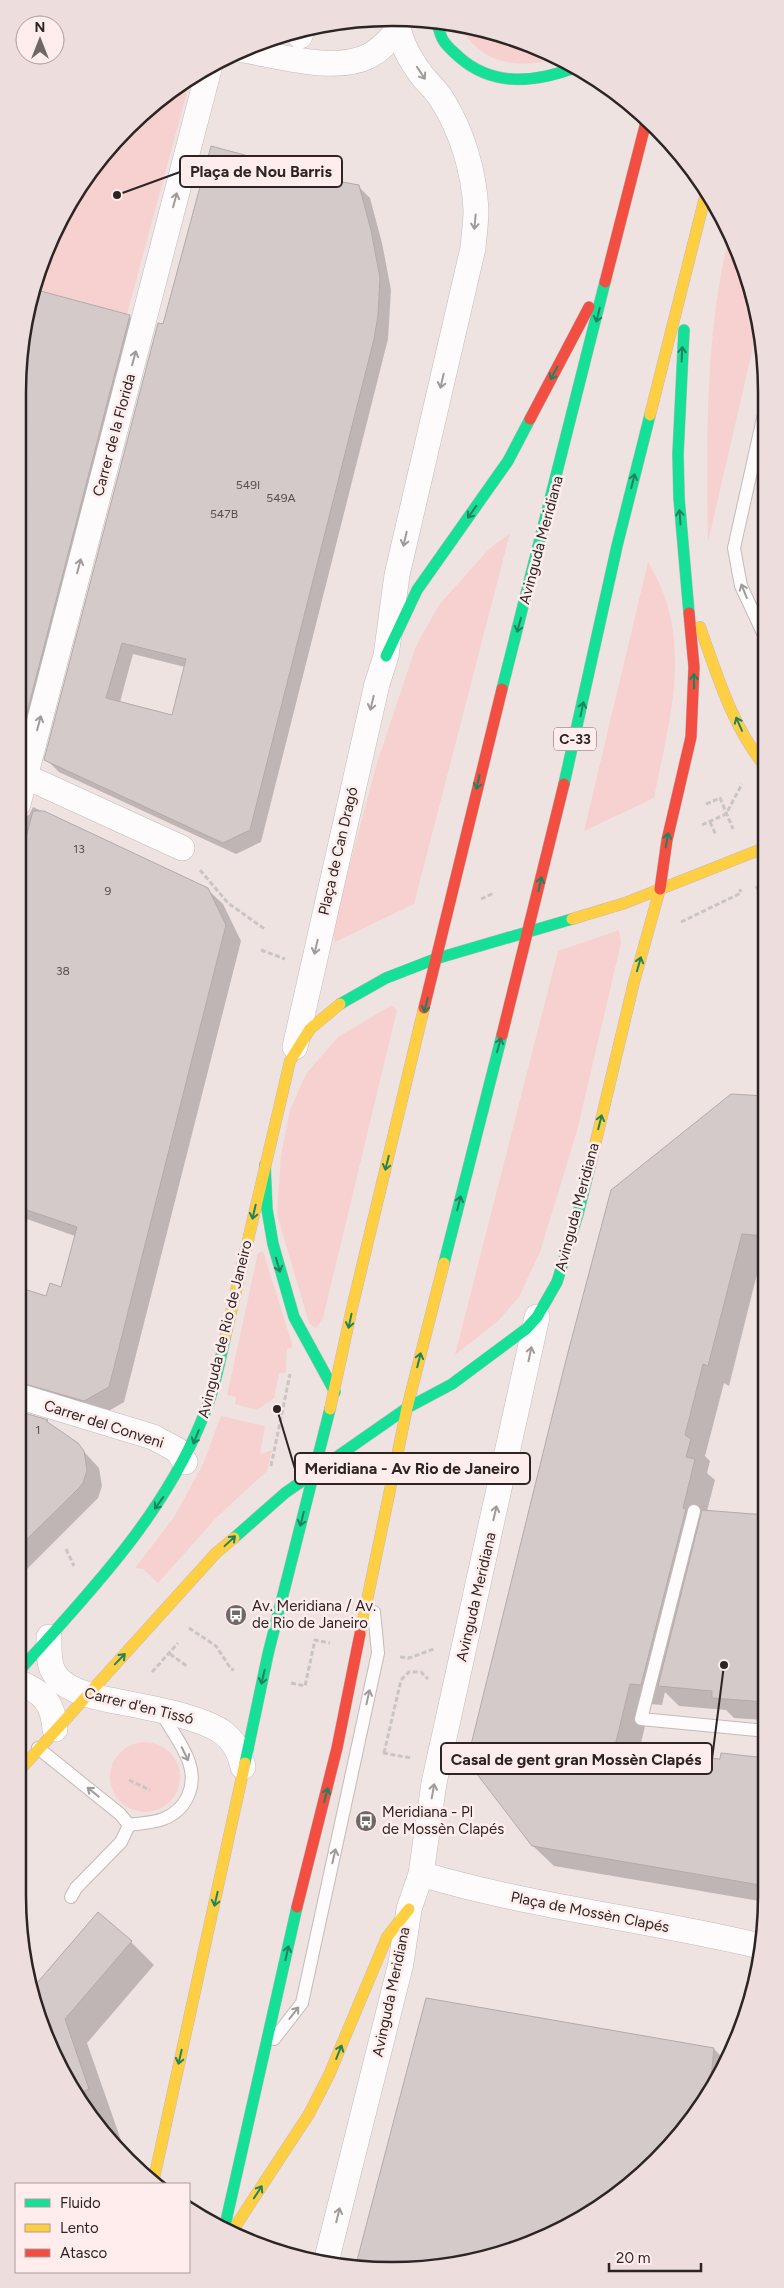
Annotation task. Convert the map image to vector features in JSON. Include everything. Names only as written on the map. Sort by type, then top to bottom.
[{"type":"main road","points":[[439,29],[443,40],[466,65],[491,77],[523,82],[556,76],[568,71]]},
{"type":"main road","name":"Avinguda Meridiana","points":[[155,2174],[179,2058],[227,1851],[268,1654],[334,1392],[352,1308],[483,763],[645,127]]},
{"type":"main road","name":"C-33","points":[[529,931],[578,728],[617,546],[704,201]]},
{"type":"main road","points":[[386,656],[417,590],[508,461],[610,268]]},
{"type":"main road","points":[[687,268],[678,454],[684,565],[698,621],[722,685],[744,734],[758,759]]},
{"type":"main road","name":"Avinguda Meridiana","points":[[537,1317],[556,1282],[578,1214],[646,938],[660,889],[667,840],[691,737],[694,667],[684,565]]},
{"type":"main road","points":[[437,958],[621,905],[758,850]]},
{"type":"main road","points":[[226,2222],[300,1895],[333,1768],[407,1408],[529,931]]},
{"type":"main road","name":"Plaça de Can Dragó","points":[[265,1165],[295,1047],[312,1026],[333,1009],[376,982],[437,958]]},
{"type":"main road","points":[[265,1165],[272,1244],[291,1308],[334,1392]]},
{"type":"main road","name":"Avinguda de Rio de Janeiro","points":[[26,1663],[137,1534],[185,1462],[212,1394],[265,1165]]},
{"type":"main road","points":[[26,1762],[86,1694],[146,1633],[216,1553],[271,1504],[407,1408],[452,1384],[508,1343],[537,1317]]},
{"type":"main road","points":[[235,2226],[309,2114],[329,2075],[387,1936],[409,1909]]},
{"type":"street","points":[[257,52],[331,64],[350,63],[369,56],[381,48],[396,26]]},
{"type":"street","points":[[386,656],[397,575],[473,248],[476,211],[472,173],[463,142],[441,98],[423,77],[398,26]]},
{"type":"street","name":"Carrer de la Florida","points":[[26,756],[207,76]]},
{"type":"street","name":"Plaça de Can Dragó","points":[[295,1047],[374,693],[386,656]]},
{"type":"street","points":[[26,777],[182,848]]},
{"type":"street","name":"Avinguda Meridiana","points":[[327,2256],[401,1963],[409,1909],[421,1874],[434,1783],[537,1317]]},
{"type":"street","name":"Carrer del Conveni","points":[[26,1398],[153,1437],[177,1450],[185,1462]]},
{"type":"street","name":"Carrer d'en Tissó","points":[[49,1637],[52,1670],[69,1687],[86,1694],[206,1723],[223,1732],[236,1747],[244,1767]]},
{"type":"street","points":[[26,1686],[34,1689],[46,1699],[54,1714],[55,1729]]},
{"type":"street","name":"Plaça de Mossèn Clapés","points":[[421,1874],[505,1897],[709,1934],[755,1945]]},
{"type":"lane","points":[[758,440],[734,548],[741,586],[758,622]]},
{"type":"lane","points":[[694,1511],[641,1719],[758,1730]]},
{"type":"lane","points":[[265,2051],[302,2004],[378,1653],[372,1581]]},
{"type":"lane","points":[[129,1825],[164,1819],[177,1811],[186,1801],[191,1790],[192,1775],[189,1762],[161,1712]]},
{"type":"lane","points":[[38,1748],[53,1762],[120,1814],[129,1825]]},
{"type":"lane","points":[[71,1897],[76,1888],[121,1842],[129,1825]]},
{"type":"path","points":[[710,822],[726,814],[746,777]]},
{"type":"path","points":[[720,798],[734,832]]},
{"type":"path","points":[[182,848],[228,903],[266,930]]},
{"type":"path","points":[[756,886],[758,890]]},
{"type":"path","points":[[481,900],[494,893]]},
{"type":"path","points":[[672,926],[741,893]]},
{"type":"path","points":[[261,950],[289,960]]},
{"type":"path","points":[[270,1473],[290,1368]]},
{"type":"path","points":[[189,1628],[216,1646],[231,1669]]},
{"type":"path","points":[[299,1685],[306,1686],[315,1640],[328,1643]]},
{"type":"path","points":[[170,1654],[188,1667]]},
{"type":"path","points":[[384,1753],[401,1680],[408,1672],[421,1672],[431,1681]]},
{"type":"path","points":[[375,1753],[412,1758]]},
{"type":"path","points":[[129,1780],[150,1790]]},
{"type":"shaded area","points":[[464,33],[510,46],[547,61],[528,64],[501,61],[477,48]]},
{"type":"shaded area","points":[[188,89],[127,314],[41,291],[54,252],[64,230],[75,209],[102,169],[133,133],[169,102]]},
{"type":"shaded area","points":[[727,246],[745,297],[754,341],[708,542],[707,426],[709,387],[716,308]]},
{"type":"shaded area","points":[[510,533],[414,904],[335,942],[332,931],[377,763],[416,646],[439,605],[489,549]]},
{"type":"shaded area","points":[[648,562],[662,591],[671,619],[675,648],[675,678],[672,707],[654,798],[584,831]]},
{"type":"shaded area","points":[[619,930],[621,943],[577,1131],[540,1252],[519,1297],[497,1322],[455,1355],[558,951]]},
{"type":"shaded area","points":[[392,1005],[397,1010],[323,1318],[316,1328],[309,1323],[277,1214],[281,1155],[290,1110],[306,1074],[338,1037]]},
{"type":"shaded area","points":[[263,1251],[293,1347],[287,1349],[286,1373],[279,1373],[274,1398],[257,1410],[235,1404],[236,1397],[227,1395],[258,1253]]},
{"type":"shaded area","points":[[221,1416],[265,1426],[260,1454],[272,1450],[267,1471],[217,1517],[158,1583],[143,1569],[135,1568],[174,1517],[203,1464]]},
{"type":"shaded area","points":[[145,1742],[158,1745],[170,1752],[177,1764],[180,1777],[177,1790],[170,1802],[158,1809],[145,1812],[132,1809],[120,1802],[113,1790],[110,1777],[113,1764],[120,1752],[132,1745]]},
{"type":"building","points":[[211,146],[267,161],[265,168],[359,185],[371,230],[380,278],[378,315],[374,339],[250,830],[223,843],[44,760],[158,323],[163,324]],"holes":[[[122,643],[186,659],[172,715],[106,698]]]},
{"type":"building","points":[[41,291],[130,315],[26,716],[26,392],[29,344],[39,297]]},
{"type":"building","points":[[33,811],[44,811],[208,888],[226,925],[109,1387],[84,1401],[26,1384],[26,1290],[46,1296],[50,1283],[61,1287],[77,1227],[26,1210],[26,838]]},
{"type":"building","points":[[731,1094],[758,1096],[758,1235],[742,1234],[708,1366],[703,1364],[685,1435],[691,1439],[686,1457],[695,1459],[683,1508],[686,1509],[641,1685],[630,1684],[615,1746],[696,1760],[696,1757],[720,1759],[721,1753],[758,1757],[758,1885],[532,1846],[467,1761],[566,1360],[611,1190]]},
{"type":"building","points":[[26,1413],[48,1420],[46,1421],[78,1443],[84,1451],[87,1470],[83,1483],[26,1540]]},
{"type":"building","points":[[702,1510],[758,1514],[758,1701],[712,1698],[712,1691],[658,1686]]},
{"type":"building","points":[[98,1912],[132,1941],[65,2019],[89,2089],[83,2092],[64,2058],[46,2014],[37,1983]]},
{"type":"building","points":[[426,1998],[714,2048],[711,2074],[709,2079],[682,2119],[667,2137],[651,2155],[615,2186],[575,2213],[532,2234],[463,2255],[416,2261],[357,2260]]},
{"type":"traffic: fast","points":[[439,29],[445,43],[459,57],[472,67],[487,74],[501,78],[531,79],[566,71]]},
{"type":"traffic: fast","points":[[502,689],[605,282]]},
{"type":"traffic: fast","points":[[684,330],[678,454],[679,498],[689,613]]},
{"type":"traffic: fast","points":[[564,784],[617,546],[650,415]]},
{"type":"traffic: fast","points":[[386,656],[417,590],[508,461],[530,419]]},
{"type":"traffic: fast","points":[[340,1004],[386,978],[435,959],[572,919]]},
{"type":"traffic: fast","points":[[444,1263],[502,1035]]},
{"type":"traffic: fast","points":[[265,1165],[267,1209],[273,1244],[294,1317],[335,1392]]},
{"type":"traffic: fast","points":[[407,1408],[452,1384],[526,1329],[537,1317],[557,1282],[578,1214],[590,1166]]},
{"type":"traffic: fast","points":[[26,1663],[96,1585],[144,1523],[165,1491],[184,1457],[205,1412],[225,1338]]},
{"type":"traffic: fast","points":[[234,1538],[285,1493],[407,1408]]},
{"type":"traffic: fast","points":[[245,1763],[268,1654],[330,1409]]},
{"type":"traffic: fast","points":[[226,2222],[297,1907]]},
{"type":"traffic: slow","points":[[650,415],[704,201]]},
{"type":"traffic: slow","points":[[700,627],[734,717],[758,757]]},
{"type":"traffic: slow","points":[[572,919],[625,903],[758,850]]},
{"type":"traffic: slow","points":[[590,1166],[634,982],[660,889]]},
{"type":"traffic: slow","points":[[225,1338],[290,1061],[310,1029],[340,1004]]},
{"type":"traffic: slow","points":[[330,1409],[352,1308],[424,1008]]},
{"type":"traffic: slow","points":[[360,1634],[407,1408],[444,1263]]},
{"type":"traffic: slow","points":[[26,1763],[216,1553],[234,1538]]},
{"type":"traffic: slow","points":[[155,2174],[245,1763]]},
{"type":"traffic: slow","points":[[235,2226],[309,2114],[329,2075],[387,1937],[409,1909]]},
{"type":"traffic: jam","points":[[605,282],[645,127]]},
{"type":"traffic: jam","points":[[530,419],[589,307]]},
{"type":"traffic: jam","points":[[660,889],[667,840],[691,737],[694,667],[689,613]]},
{"type":"traffic: jam","points":[[424,1008],[502,689]]},
{"type":"traffic: jam","points":[[502,1035],[564,784]]},
{"type":"traffic: jam","points":[[297,1907],[337,1748],[360,1634]]},
{"type":"place","name":"Plaça de Nou Barris","points":[[117,195]]},
{"type":"place","name":"Meridiana - Av Rio de Janeiro","points":[[277,1409]]},
{"type":"place","name":"Av. Meridiana / Av. de Rio de Janeiro","points":[[236,1615]]},
{"type":"place","name":"Casal de gent gran Mossèn Clapés","points":[[724,1665]]},
{"type":"place","name":"Meridiana - Pl de Mossèn Clapés","points":[[366,1821]]}]
